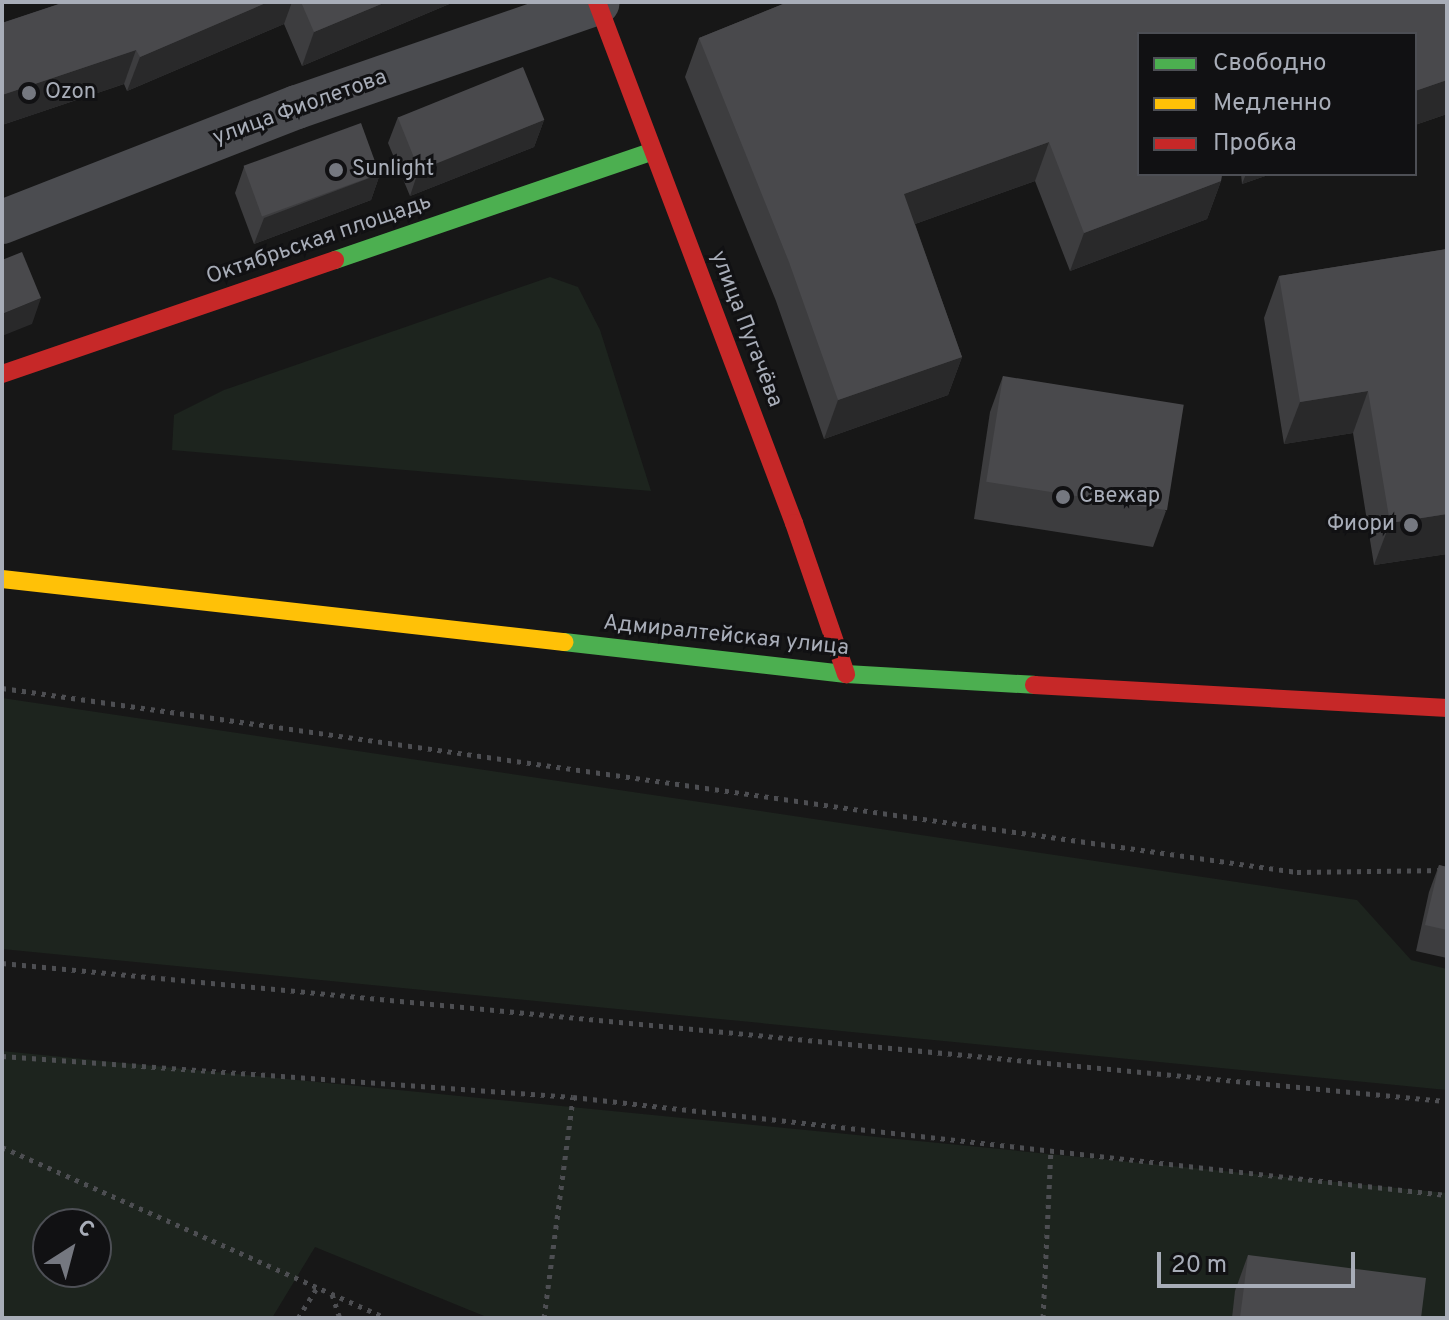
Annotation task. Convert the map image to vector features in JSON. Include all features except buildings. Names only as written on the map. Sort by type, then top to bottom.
[{"type":"main road","name":"улица Пугачёва","points":[[598,2],[794,523],[846,674]]},
{"type":"main road","name":"Октябрьская площадь","points":[[2,374],[653,151]]},
{"type":"main road","name":"Адмиралтейская улица","points":[[2,579],[846,674],[1447,708]]},
{"type":"street","name":"улица Фиолетова","points":[[2,222],[297,107],[598,2]]},
{"type":"path","points":[[2,688],[1297,872],[1447,870]]},
{"type":"path","points":[[2,963],[1447,1101]]},
{"type":"path","points":[[2,1056],[573,1097],[1447,1195]]},
{"type":"path","points":[[544,1318],[573,1097]]},
{"type":"path","points":[[2,1147],[386,1318]]},
{"type":"path","points":[[1043,1318],[1051,1150]]},
{"type":"path","points":[[298,1318],[317,1288]]},
{"type":"path","points":[[332,1294],[340,1318]]},
{"type":"shaded area","points":[[550,277],[578,287],[600,330],[651,491],[172,450],[174,415],[224,390]]},
{"type":"shaded area","points":[[2,698],[1357,900],[1411,960],[1447,969],[1447,1090],[2,949]]},
{"type":"shaded area","points":[[2,1051],[1447,1193],[1447,1318],[489,1318],[315,1247],[272,1318],[2,1318]]},
{"type":"traffic: fast","points":[[335,260],[653,151]]},
{"type":"traffic: fast","points":[[564,642],[846,674],[1034,685]]},
{"type":"traffic: slow","points":[[2,579],[564,642]]},
{"type":"traffic: jam","points":[[597,2],[794,523],[846,674]]},
{"type":"traffic: jam","points":[[2,374],[335,260]]},
{"type":"traffic: jam","points":[[1034,685],[1447,708]]},
{"type":"place","name":"Ozon","points":[[29,93]]},
{"type":"place","name":"Sunlight","points":[[336,170]]},
{"type":"place","name":"Свежар","points":[[1063,497]]},
{"type":"place","name":"Фиори","points":[[1411,525]]}]
